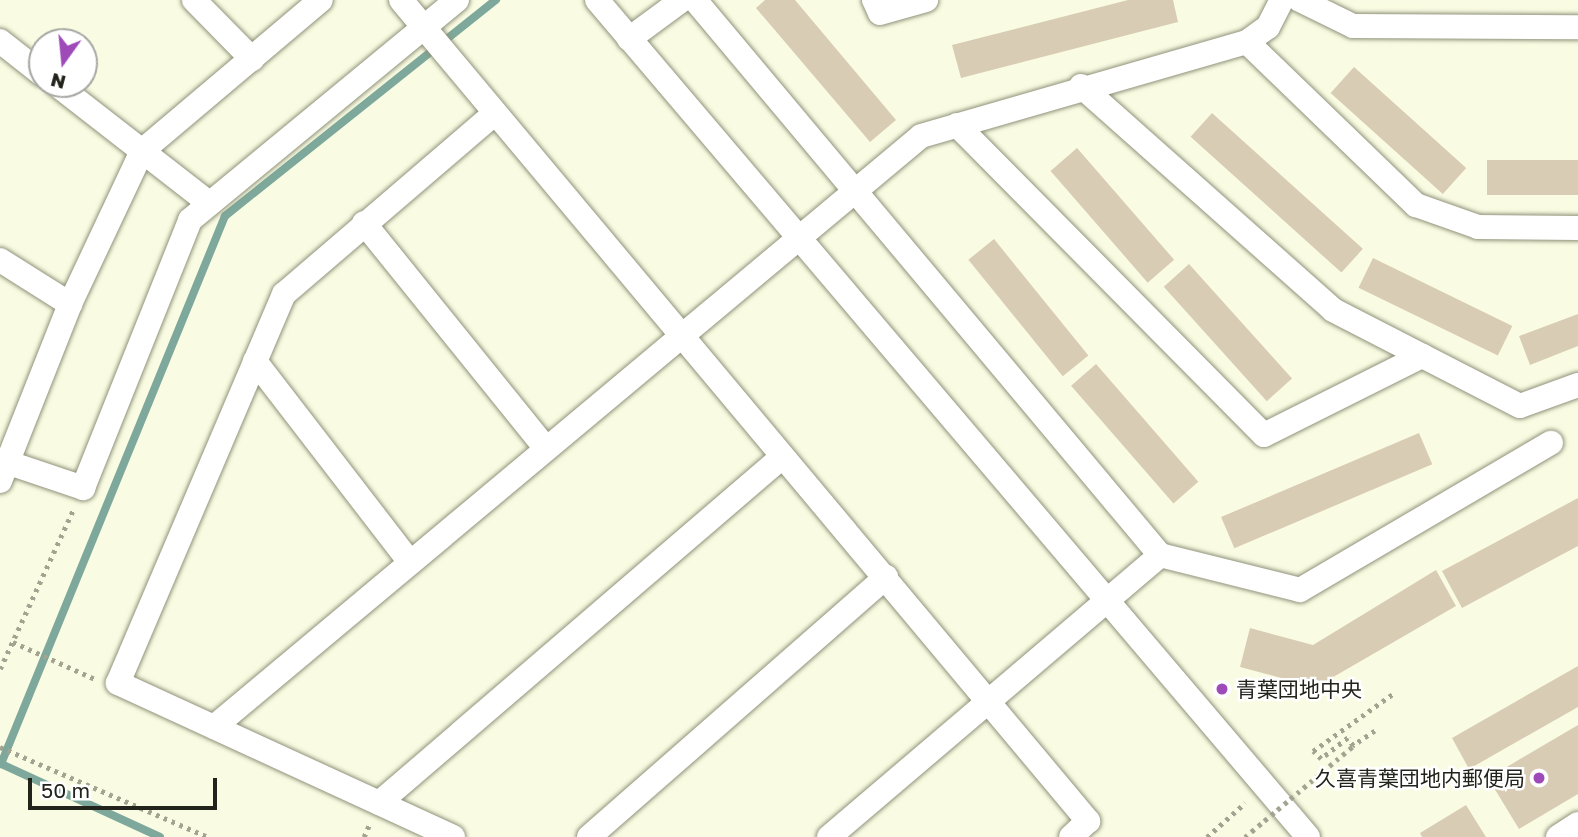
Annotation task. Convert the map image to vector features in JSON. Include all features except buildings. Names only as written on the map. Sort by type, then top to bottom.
[{"type":"street","points":[[194,0],[253,59]]},
{"type":"street","points":[[321,0],[142,151],[71,304],[2,468],[83,488],[190,220],[457,0]]},
{"type":"street","points":[[401,0],[679,336],[886,577],[1088,821],[1071,837]]},
{"type":"street","points":[[597,0],[1308,837]]},
{"type":"street","points":[[629,39],[682,0]]},
{"type":"street","points":[[695,0],[853,193],[1160,555],[1300,590],[1551,443]]},
{"type":"street","points":[[874,0],[880,13],[926,0]]},
{"type":"street","points":[[214,727],[545,447],[921,136],[1081,86],[1247,42],[1268,27],[1282,0]]},
{"type":"street","points":[[1300,0],[1353,26],[1578,27]]},
{"type":"street","points":[[0,41],[28,63]]},
{"type":"street","points":[[1247,42],[1416,205],[1478,227],[1578,228]]},
{"type":"street","points":[[1081,86],[1333,310],[1520,406],[1578,385]]},
{"type":"street","points":[[73,98],[209,203]]},
{"type":"street","points":[[453,837],[118,683],[284,294],[494,114]]},
{"type":"street","points":[[957,125],[1264,435],[1422,356]]},
{"type":"street","points":[[364,223],[545,447]]},
{"type":"street","points":[[0,260],[71,304]]},
{"type":"street","points":[[255,361],[410,562]]},
{"type":"street","points":[[379,803],[782,457]]},
{"type":"street","points":[[829,837],[987,699],[1160,555]]},
{"type":"street","points":[[589,837],[886,577]]},
{"type":"street","points":[[1558,837],[1578,824]]},
{"type":"path","points":[[0,669],[83,488]]},
{"type":"path","points":[[13,642],[118,683]]},
{"type":"path","points":[[1353,746],[1348,738],[1321,759],[1313,751],[1394,693]]},
{"type":"path","points":[[1245,837],[1353,746],[1375,731]]},
{"type":"path","points":[[0,747],[208,837]]},
{"type":"path","points":[[1207,837],[1245,803]]},
{"type":"waterway","points":[[160,837],[1,764],[225,216],[496,0]]},
{"type":"place","name":"青葉団地中央","points":[[1222,689]]},
{"type":"place","name":"久喜青葉団地内郵便局","points":[[1539,778]]}]
